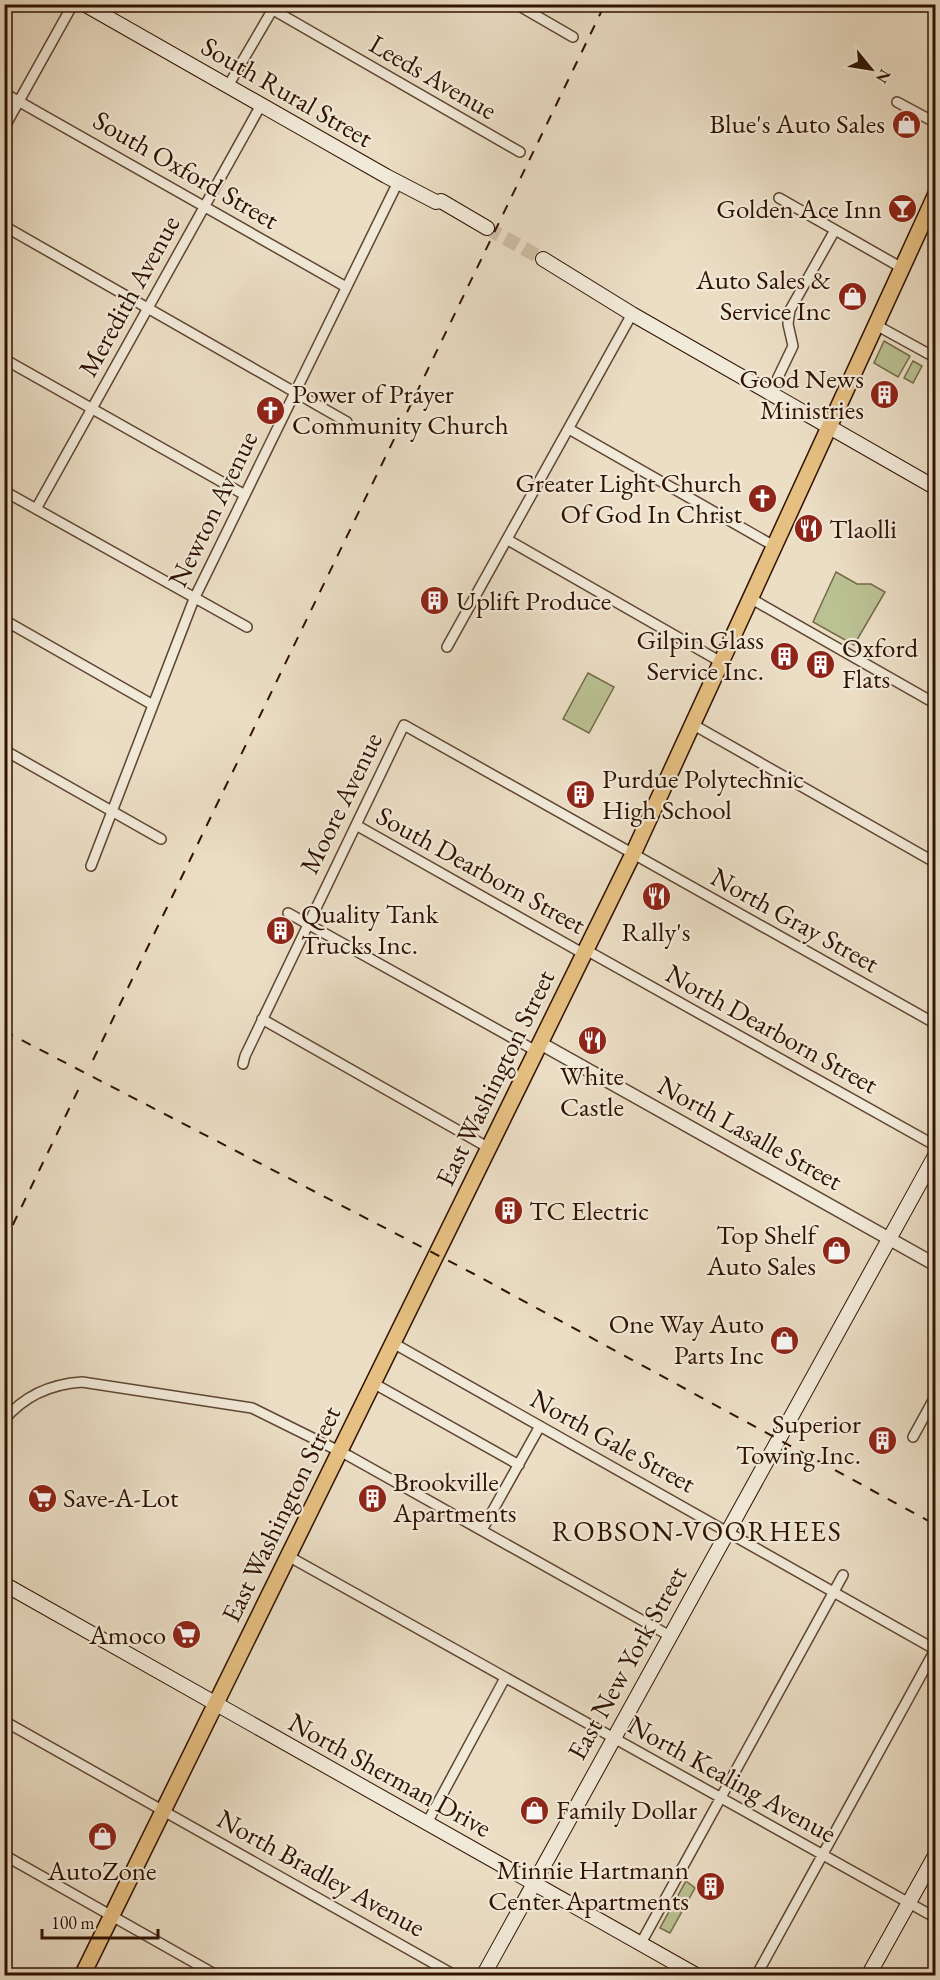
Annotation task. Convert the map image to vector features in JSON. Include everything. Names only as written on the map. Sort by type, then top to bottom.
[{"type":"main road","name":"South Rural Street","points":[[84,4],[436,202],[438,207],[486,230]]},
{"type":"main road","name":"East Washington Street","points":[[82,1976],[633,854],[902,268],[930,223],[936,194]]},
{"type":"main road","points":[[541,262],[936,488]]},
{"type":"main road","name":"East New York Street","points":[[483,1976],[936,1154]]},
{"type":"main road","name":"North Sherman Drive","points":[[4,1584],[699,1976]]},
{"type":"main road","points":[[868,1976],[936,1854]]},
{"type":"street","points":[[4,128],[73,4]]},
{"type":"street","name":"Leeds Avenue","points":[[263,4],[274,7],[520,152]]},
{"type":"street","points":[[516,4],[573,37]]},
{"type":"street","points":[[228,86],[274,7]]},
{"type":"street","name":"South Oxford Street","points":[[4,93],[346,287]]},
{"type":"street","points":[[897,102],[936,123]]},
{"type":"street","name":"Meredith Avenue","points":[[36,509],[261,105]]},
{"type":"street","name":"Newton Avenue","points":[[91,866],[194,599],[398,182]]},
{"type":"street","points":[[779,198],[902,268]]},
{"type":"street","points":[[4,226],[347,422]]},
{"type":"street","points":[[770,394],[793,346],[788,324],[790,310],[835,230]]},
{"type":"street","points":[[447,647],[632,314]]},
{"type":"street","points":[[876,325],[936,358]]},
{"type":"street","points":[[4,359],[245,495]]},
{"type":"street","points":[[569,429],[774,546]]},
{"type":"street","points":[[4,491],[247,627]]},
{"type":"street","points":[[508,540],[721,662]]},
{"type":"street","points":[[750,598],[936,704]]},
{"type":"street","points":[[4,620],[153,705]]},
{"type":"street","points":[[692,724],[936,863]]},
{"type":"street","name":"North Gray Street","points":[[404,725],[936,1024]]},
{"type":"street","name":"Moore Avenue","points":[[243,1064],[262,1019],[404,725]]},
{"type":"street","points":[[4,750],[161,839]]},
{"type":"street","name":"South Dearborn Street","points":[[356,825],[585,952]]},
{"type":"street","points":[[288,913],[538,1047]]},
{"type":"street","name":"North Dearborn Street","points":[[585,952],[936,1146]]},
{"type":"street","points":[[262,1019],[489,1148]]},
{"type":"street","name":"North Lasalle Street","points":[[538,1047],[936,1265]]},
{"type":"street","name":"North Gale Street","points":[[393,1343],[935,1650]]},
{"type":"street","points":[[4,1420],[20,1405],[47,1389],[64,1384],[93,1383],[252,1408],[340,1451],[670,1636]]},
{"type":"street","points":[[373,1383],[519,1465]]},
{"type":"street","points":[[913,1437],[936,1395]]},
{"type":"street","points":[[482,1530],[540,1426]]},
{"type":"street","name":"North Kealing Avenue","points":[[288,1556],[719,1799],[936,1918]]},
{"type":"street","points":[[641,1943],[843,1575]]},
{"type":"street","points":[[756,1976],[935,1650]]},
{"type":"street","points":[[426,1823],[506,1678]]},
{"type":"street","name":"North Bradley Avenue","points":[[4,1721],[456,1976]]},
{"type":"street","points":[[4,1855],[218,1976]]},
{"type":"green space","points":[[884,341],[910,356],[898,377],[874,363]]},
{"type":"green space","points":[[913,361],[922,366],[913,383],[904,378]]},
{"type":"green space","points":[[836,572],[857,584],[871,584],[885,592],[854,645],[813,622]]},
{"type":"green space","points":[[588,673],[614,687],[589,733],[563,719]]},
{"type":"green space","points":[[686,1881],[695,1888],[670,1933],[660,1928]]},
{"type":"tunnel","points":[[487,228],[543,259]]},
{"type":"railway","points":[[93,1060],[605,4]]},
{"type":"railway","points":[[4,864],[14,847]]},
{"type":"railway","points":[[4,1031],[474,1274],[936,1525]]},
{"type":"railway","points":[[4,1243],[82,1082]]},
{"type":"place","name":"Blue's Auto Sales","points":[[906,124]]},
{"type":"place","name":"Golden Ace Inn","points":[[903,209]]},
{"type":"place","name":"Auto Sales & Service Inc","points":[[852,296]]},
{"type":"place","name":"Good News Ministries","points":[[885,395]]},
{"type":"place","name":"Power of Prayer Community Church","points":[[271,410]]},
{"type":"place","name":"Greater Light Church Of God In Christ","points":[[763,499]]},
{"type":"place","name":"Tlaolli","points":[[808,529]]},
{"type":"place","name":"Uplift Produce","points":[[435,601]]},
{"type":"place","name":"Gilpin Glass Service Inc.","points":[[785,656]]},
{"type":"place","name":"Oxford Flats","points":[[821,664]]},
{"type":"place","name":"Purdue Polytechnic High School","points":[[581,795]]},
{"type":"place","name":"Rally's","points":[[656,897]]},
{"type":"place","name":"Quality Tank Trucks Inc.","points":[[280,930]]},
{"type":"place","name":"White Castle","points":[[592,1041]]},
{"type":"place","name":"TC Electric","points":[[508,1211]]},
{"type":"place","name":"Top Shelf Auto Sales","points":[[837,1251]]},
{"type":"place","name":"One Way Auto Parts Inc","points":[[785,1340]]},
{"type":"place","name":"Superior Towing Inc.","points":[[882,1440]]},
{"type":"place","name":"Save-A-Lot","points":[[42,1498]]},
{"type":"place","name":"Brookville Apartments","points":[[372,1498]]},
{"type":"place","name":"Amoco","points":[[187,1635]]},
{"type":"place","name":"Family Dollar","points":[[535,1810]]},
{"type":"place","name":"AutoZone","points":[[102,1836]]},
{"type":"place","name":"Minnie Hartmann Center Apartments","points":[[710,1886]]},
{"type":"district","name":"ROBSON-VOORHEES","points":[[697,1531]]}]
